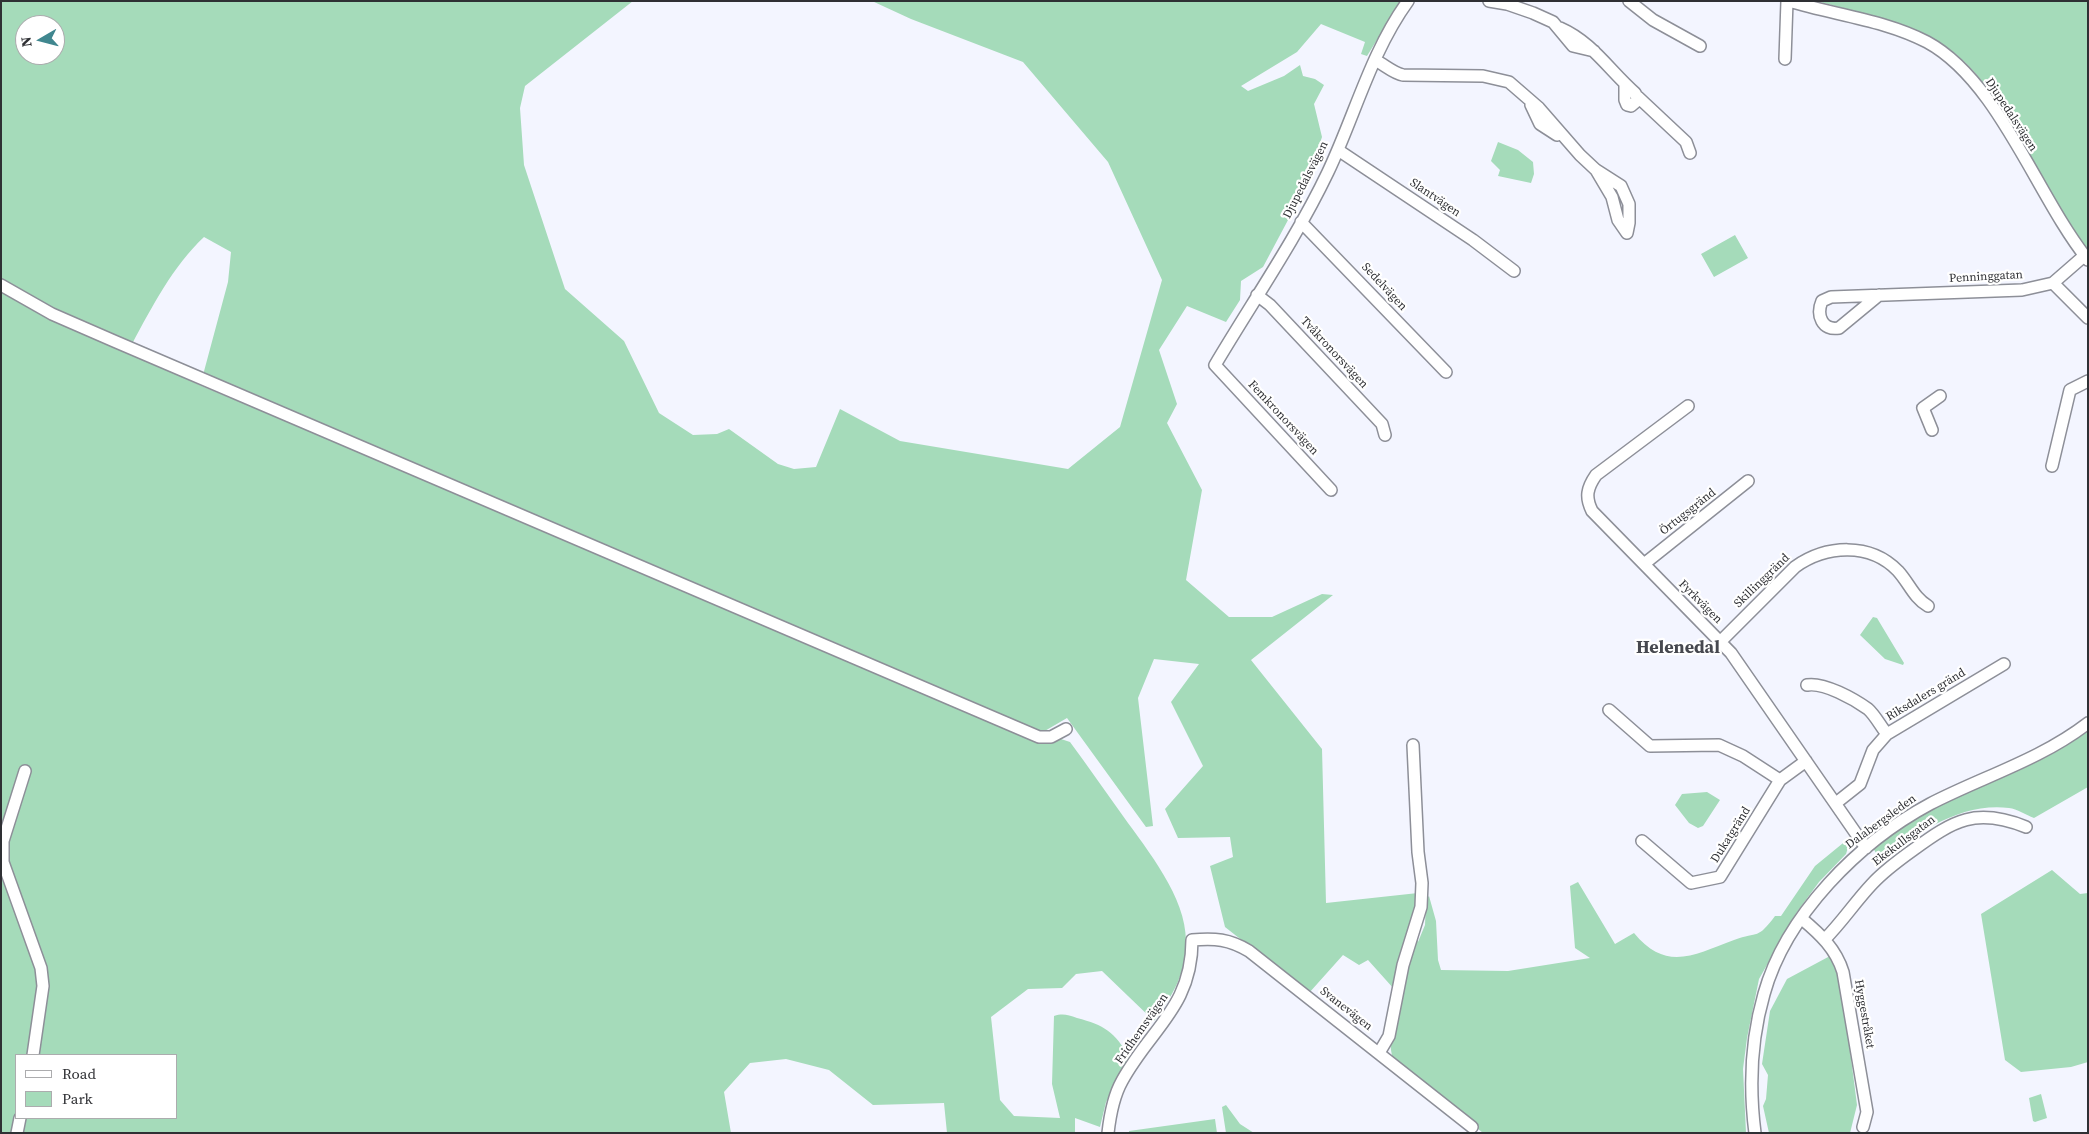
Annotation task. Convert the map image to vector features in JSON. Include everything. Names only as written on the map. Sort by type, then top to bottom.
[{"type":"street","name":"Djupedalsvägen","points":[[1216,365],[1301,222],[1338,150],[1375,60],[1408,1]]},
{"type":"street","points":[[1489,1],[1505,3],[1533,12],[1574,34],[1596,51],[1625,84],[1625,100],[1628,105],[1636,103],[1638,97],[1686,142],[1690,153]]},
{"type":"street","points":[[1629,1],[1653,20],[1700,46]]},
{"type":"street","name":"Djupedalsvägen","points":[[1788,1],[1894,28],[1928,42],[1962,68],[1985,94],[2048,202],[2086,258]]},
{"type":"street","points":[[1785,59],[1788,1]]},
{"type":"street","points":[[1375,60],[1391,68],[1397,66],[1419,74],[1483,76],[1509,82],[1539,108],[1567,141],[1596,170],[1612,197],[1618,220],[1627,233],[1629,204],[1624,190],[1614,179],[1596,170]]},
{"type":"street","name":"Slantvägen","points":[[1338,150],[1474,240],[1514,271]]},
{"type":"street","points":[[1612,197],[1618,196],[1624,190]]},
{"type":"street","name":"Sedelvägen","points":[[1301,222],[1446,372]]},
{"type":"street","name":"Penninggatan","points":[[1879,296],[1839,328],[1833,329],[1825,325],[1820,318],[1818,309],[1822,301],[1831,297],[2022,290],[2053,283],[2086,258]]},
{"type":"street","points":[[2053,283],[2088,318]]},
{"type":"street","points":[[1,285],[52,314],[114,341],[1039,737],[1051,737],[1066,729]]},
{"type":"street","name":"Tvåkronorsvägen","points":[[1257,295],[1270,305],[1382,424],[1385,435]]},
{"type":"street","name":"Femkronorsvägen","points":[[1216,365],[1331,490]]},
{"type":"street","points":[[2052,466],[2070,390],[2088,381]]},
{"type":"street","points":[[1932,430],[1923,408],[1940,396]]},
{"type":"street","name":"Fyrkvägen","points":[[1688,406],[1596,475],[1587,490],[1592,512],[1720,642],[1745,671],[1763,701],[1866,848]]},
{"type":"street","name":"Örtugsgränd","points":[[1644,564],[1748,481]]},
{"type":"street","name":"Skillinggränd","points":[[1720,642],[1795,566],[1806,558],[1830,550],[1854,550],[1883,560],[1899,573],[1919,601],[1928,606]]},
{"type":"street","name":"Riksdalers gränd","points":[[1836,803],[1860,784],[1873,750],[1887,734],[2004,664]]},
{"type":"street","points":[[1808,686],[1817,684],[1830,689],[1870,710],[1887,734]]},
{"type":"street","points":[[1609,710],[1650,746],[1719,745],[1743,756],[1780,780]]},
{"type":"street","name":"Dalabergsleden","points":[[1755,1133],[1751,1090],[1753,1055],[1764,995],[1781,954],[1802,919],[1834,877],[1866,848],[1929,805],[2036,755],[2088,723]]},
{"type":"street","points":[[1379,1053],[1389,1036],[1403,965],[1422,907],[1413,745]]},
{"type":"street","name":"Dukatgränd","points":[[1642,841],[1691,883],[1720,877],[1780,780],[1806,761]]},
{"type":"street","points":[[25,771],[3,841],[3,862],[41,968],[43,986],[33,1054]]},
{"type":"street","name":"Ekekullsgatan","points":[[1825,939],[1846,918],[1866,890],[1882,875],[1945,827],[1968,819],[1992,817],[2026,827]]},
{"type":"street","name":"Hyggestråket","points":[[1802,919],[1825,939],[1840,962],[1867,1112],[1863,1127]]},
{"type":"street","name":"Svanevägen","points":[[1192,940],[1224,939],[1242,947],[1472,1127]]},
{"type":"street","name":"Fridhemsvägen","points":[[1108,1133],[1113,1103],[1122,1082],[1173,1010],[1186,986],[1192,940]]},
{"type":"street","points":[[16,1133],[20,1119]]},
{"type":"green space","points":[[1,1],[633,1],[525,86],[520,108],[524,165],[565,289],[624,341],[659,413],[693,435],[717,434],[729,429],[778,464],[794,469],[816,467],[840,409],[900,441],[1068,469],[1120,427],[1162,280],[1108,162],[1023,62],[911,19],[872,1],[1401,1],[1367,56],[1361,54],[1365,42],[1321,24],[1297,52],[1241,86],[1248,91],[1284,76],[1300,65],[1303,76],[1315,79],[1324,85],[1314,104],[1322,137],[1304,190],[1263,267],[1241,281],[1240,300],[1226,322],[1187,306],[1159,350],[1177,404],[1167,423],[1202,490],[1186,580],[1229,617],[1272,617],[1322,594],[1333,595],[1251,660],[1322,749],[1326,903],[1418,893],[1418,942],[1425,925],[1426,899],[1429,896],[1436,921],[1438,960],[1441,970],[1508,971],[1590,958],[1575,948],[1570,886],[1578,882],[1615,944],[1634,933],[1646,945],[1658,953],[1682,957],[1757,934],[1765,929],[1775,916],[1781,916],[1815,866],[1848,839],[1850,841],[1846,854],[1819,882],[1797,912],[1759,979],[1743,1069],[1746,1133],[1483,1133],[1393,1058],[1390,1034],[1394,989],[1368,960],[1359,965],[1343,955],[1309,993],[1225,927],[1210,866],[1233,857],[1230,837],[1178,838],[1165,809],[1203,766],[1171,702],[1199,664],[1154,659],[1138,698],[1153,826],[1146,827],[1067,718],[1043,732],[203,375],[228,282],[231,252],[204,237],[173,274],[132,344],[53,309],[1,280]]},
{"type":"green space","points":[[1817,1],[2088,1],[2088,252],[2056,205],[2016,133],[1989,90],[1974,71],[1956,54],[1936,40],[1910,28]]},
{"type":"green space","points":[[1498,142],[1518,150],[1533,162],[1534,174],[1531,183],[1498,176],[1500,170],[1491,161]]},
{"type":"green space","points":[[1735,235],[1748,258],[1714,277],[1701,254]]},
{"type":"green space","points":[[1,290],[204,387],[1052,740],[1061,739],[1070,742],[1164,875],[1180,908],[1186,941],[1184,964],[1177,984],[1154,1021],[1102,971],[1076,974],[1062,988],[1028,989],[991,1017],[1000,1100],[1014,1116],[1060,1118],[1052,1084],[1054,1016],[1066,1015],[1095,1024],[1108,1031],[1119,1041],[1129,1057],[1106,1102],[1100,1127],[1075,1118],[1075,1133],[947,1133],[944,1103],[873,1105],[829,1070],[786,1059],[750,1063],[724,1092],[731,1133],[1,1133]]},
{"type":"green space","points":[[1873,617],[1877,618],[1904,663],[1903,665],[1885,659],[1860,635]]},
{"type":"green space","points":[[2088,731],[2088,787],[2034,818],[2009,808],[1991,807],[1974,810],[1956,815],[1924,831],[1882,863],[1873,848],[1933,807],[2038,760]]},
{"type":"green space","points":[[1707,792],[1720,800],[1703,826],[1698,828],[1689,823],[1675,805],[1682,794]]},
{"type":"green space","points":[[2052,870],[2080,894],[2088,893],[2088,1062],[2071,1067],[2021,1072],[2005,1060],[1981,914]]},
{"type":"green space","points":[[1830,956],[1835,963],[1843,996],[1857,1105],[1850,1133],[1769,1133],[1763,1106],[1766,1099],[1768,1075],[1762,1064],[1770,1011],[1787,979]]},
{"type":"green space","points":[[2041,1094],[2047,1118],[2035,1122],[2033,1121],[2029,1098]]},
{"type":"green space","points":[[1226,1105],[1240,1124],[1254,1133],[1226,1133],[1222,1107]]},
{"type":"green space","points":[[1215,1119],[1217,1133],[1129,1133],[1129,1131]]},
{"type":"district","name":"Helenedal","points":[[1678,648]]}]
